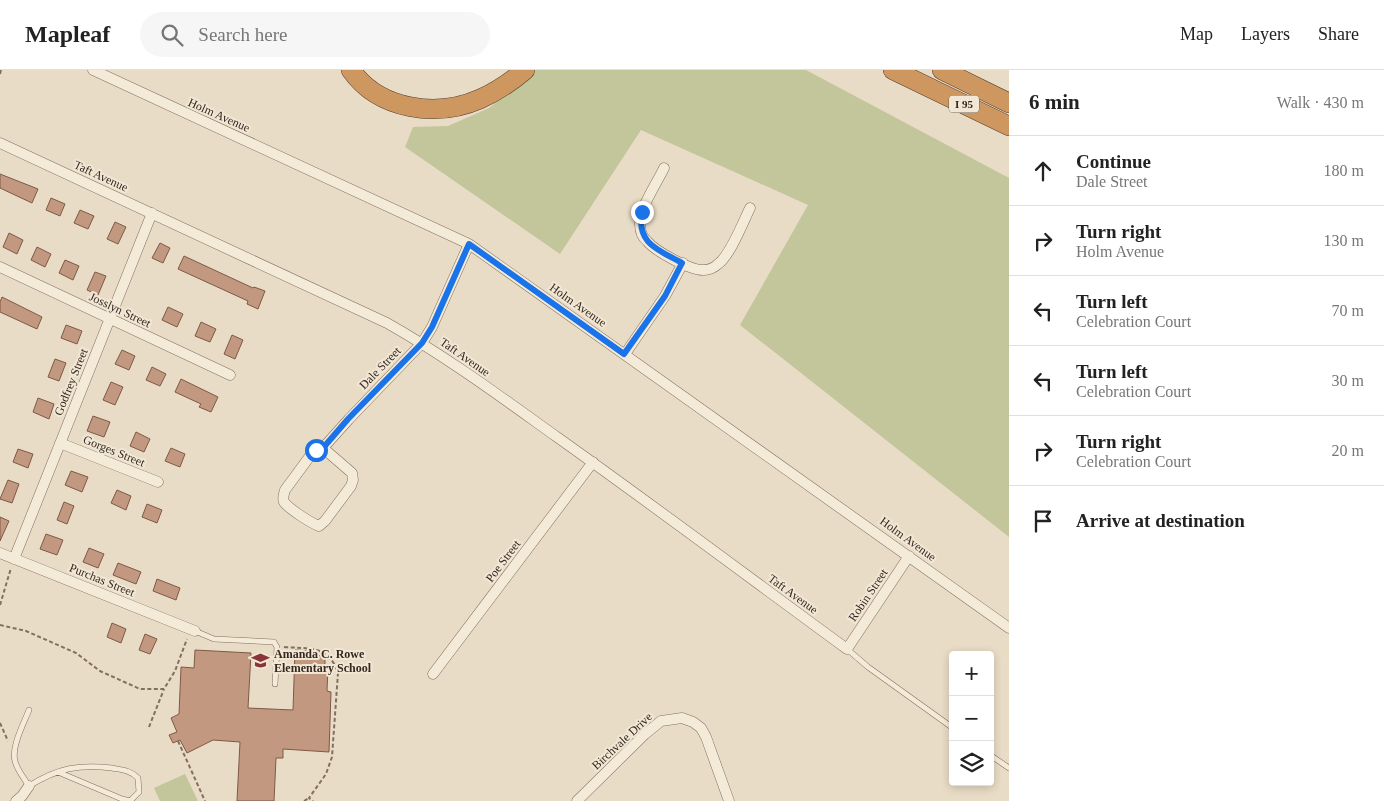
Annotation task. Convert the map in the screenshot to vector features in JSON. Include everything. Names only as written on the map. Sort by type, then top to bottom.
[{"type":"highway","points":[[351,70],[371,90],[381,96],[402,105],[426,108],[454,107],[482,98],[526,70]]},
{"type":"highway","points":[[366,70],[378,81],[398,93],[420,99],[432,99],[456,98],[472,93],[510,70]]},
{"type":"highway","name":"I 95","points":[[891,70],[1009,126]]},
{"type":"highway","name":"I 95","points":[[942,70],[1009,103]]},
{"type":"street","name":"Holm Avenue","points":[[93,70],[469,244],[1009,628]]},
{"type":"street","name":"Taft Avenue","points":[[0,143],[387,323],[422,343],[592,462],[847,649]]},
{"type":"street","points":[[664,168],[642,212],[641,231],[646,240],[653,246],[682,263],[705,270],[720,263],[726,256],[750,208]]},
{"type":"street","name":"Godfrey Street","points":[[14,559],[152,213]]},
{"type":"street","name":"Dale Street","points":[[323,448],[348,419],[422,343],[432,327],[469,244]]},
{"type":"street","points":[[624,354],[665,296],[682,263]]},
{"type":"street","name":"Josslyn Street","points":[[0,267],[230,376]]},
{"type":"street","name":"Gorges Street","points":[[60,443],[158,482]]},
{"type":"street","points":[[323,448],[352,473],[353,480],[352,486],[319,526],[286,504],[283,497],[285,490],[313,452],[323,448]]},
{"type":"street","name":"Poe Street","points":[[433,674],[592,462]]},
{"type":"street","name":"Purchas Street","points":[[0,553],[192,630]]},
{"type":"street","name":"Robin Street","points":[[847,649],[909,556]]},
{"type":"street","name":"Birchvale Drive","points":[[577,801],[645,734],[661,721],[682,718],[693,722],[701,728],[729,801]]},
{"type":"street","points":[[16,801],[29,786]]},
{"type":"lane","points":[[192,630],[214,639],[274,642],[277,647],[275,684]]},
{"type":"lane","points":[[847,649],[868,667],[949,725]]},
{"type":"lane","points":[[30,710],[15,748],[14,756],[15,763],[29,786],[46,775],[58,772],[78,767],[92,766],[125,770],[133,773],[138,778],[139,792],[130,801],[122,800],[58,772]]},
{"type":"lane","points":[[994,758],[1009,768]]},
{"type":"path","points":[[0,74],[1,70]]},
{"type":"path","points":[[0,605],[14,559]]},
{"type":"path","points":[[0,625],[26,631],[76,653],[100,671],[140,688],[164,689]]},
{"type":"path","points":[[149,727],[164,689],[175,671],[192,630]]},
{"type":"path","points":[[277,647],[324,652],[330,656],[338,673],[332,757],[326,774],[309,798],[304,801]]},
{"type":"path","points":[[178,741],[205,801]]},
{"type":"path","points":[[309,798],[313,801]]},
{"type":"green space","points":[[536,70],[806,70],[1009,178],[1009,537],[740,325],[808,205],[641,130],[560,254],[405,147],[413,127],[448,126],[489,108]]},
{"type":"green space","points":[[185,774],[198,801],[160,801],[154,788]]},
{"type":"building","points":[[0,174],[38,189],[32,203],[0,188]]},
{"type":"building","points":[[51,198],[65,204],[60,216],[46,210]]},
{"type":"building","points":[[80,210],[94,216],[88,229],[74,223]]},
{"type":"building","points":[[115,222],[126,227],[118,244],[107,239]]},
{"type":"building","points":[[9,233],[23,240],[17,254],[3,247]]},
{"type":"building","points":[[160,243],[170,248],[163,263],[152,258]]},
{"type":"building","points":[[37,247],[51,254],[45,267],[31,260]]},
{"type":"building","points":[[184,256],[253,288],[265,291],[258,309],[247,304],[248,301],[178,269]]},
{"type":"building","points":[[65,260],[79,266],[73,280],[59,273]]},
{"type":"building","points":[[95,272],[106,276],[98,295],[87,290]]},
{"type":"building","points":[[2,297],[42,317],[37,329],[0,312]]},
{"type":"building","points":[[168,307],[183,314],[177,327],[162,320]]},
{"type":"building","points":[[201,322],[216,329],[210,342],[195,336]]},
{"type":"building","points":[[66,325],[82,331],[77,344],[61,338]]},
{"type":"building","points":[[232,335],[243,340],[235,359],[224,354]]},
{"type":"building","points":[[122,350],[135,356],[129,370],[115,364]]},
{"type":"building","points":[[55,359],[66,363],[59,381],[48,377]]},
{"type":"building","points":[[152,367],[166,374],[160,386],[146,380]]},
{"type":"building","points":[[181,379],[218,397],[211,412],[199,407],[201,404],[175,392]]},
{"type":"building","points":[[111,382],[123,387],[115,405],[103,400]]},
{"type":"building","points":[[38,398],[54,404],[49,419],[33,412]]},
{"type":"building","points":[[93,416],[110,422],[104,437],[87,431]]},
{"type":"building","points":[[136,432],[150,439],[144,452],[130,446]]},
{"type":"building","points":[[171,448],[185,454],[180,467],[165,461]]},
{"type":"building","points":[[18,449],[33,454],[28,468],[13,462]]},
{"type":"building","points":[[71,471],[88,477],[82,492],[65,485]]},
{"type":"building","points":[[8,480],[19,484],[12,503],[0,499]]},
{"type":"building","points":[[117,490],[131,496],[126,510],[111,503]]},
{"type":"building","points":[[64,502],[74,506],[67,524],[57,520]]},
{"type":"building","points":[[147,504],[162,510],[157,523],[142,517]]},
{"type":"building","points":[[0,517],[9,521],[0,541]]},
{"type":"building","points":[[46,534],[63,540],[57,555],[40,549]]},
{"type":"building","points":[[89,548],[104,554],[98,568],[83,562]]},
{"type":"building","points":[[118,563],[141,572],[136,584],[113,575]]},
{"type":"building","points":[[157,579],[180,588],[176,600],[153,591]]},
{"type":"building","points":[[112,623],[126,629],[121,643],[107,637]]},
{"type":"building","points":[[145,634],[157,639],[150,654],[139,650]]},
{"type":"building","points":[[195,650],[251,653],[248,708],[293,710],[295,650],[313,651],[313,655],[325,656],[325,666],[328,666],[327,691],[331,692],[329,752],[283,749],[283,758],[276,758],[274,801],[237,801],[240,742],[213,740],[187,753],[180,740],[173,743],[169,735],[177,732],[171,718],[179,714],[181,667],[194,668]]},
{"type":"place","name":"Amanda C. Rowe Elementary School","points":[[260,661]]},
{"type":"route","points":[[316,450],[323,448],[348,419],[422,343],[432,327],[469,244],[624,354],[665,296],[682,263],[646,240],[641,231],[642,212]]}]
